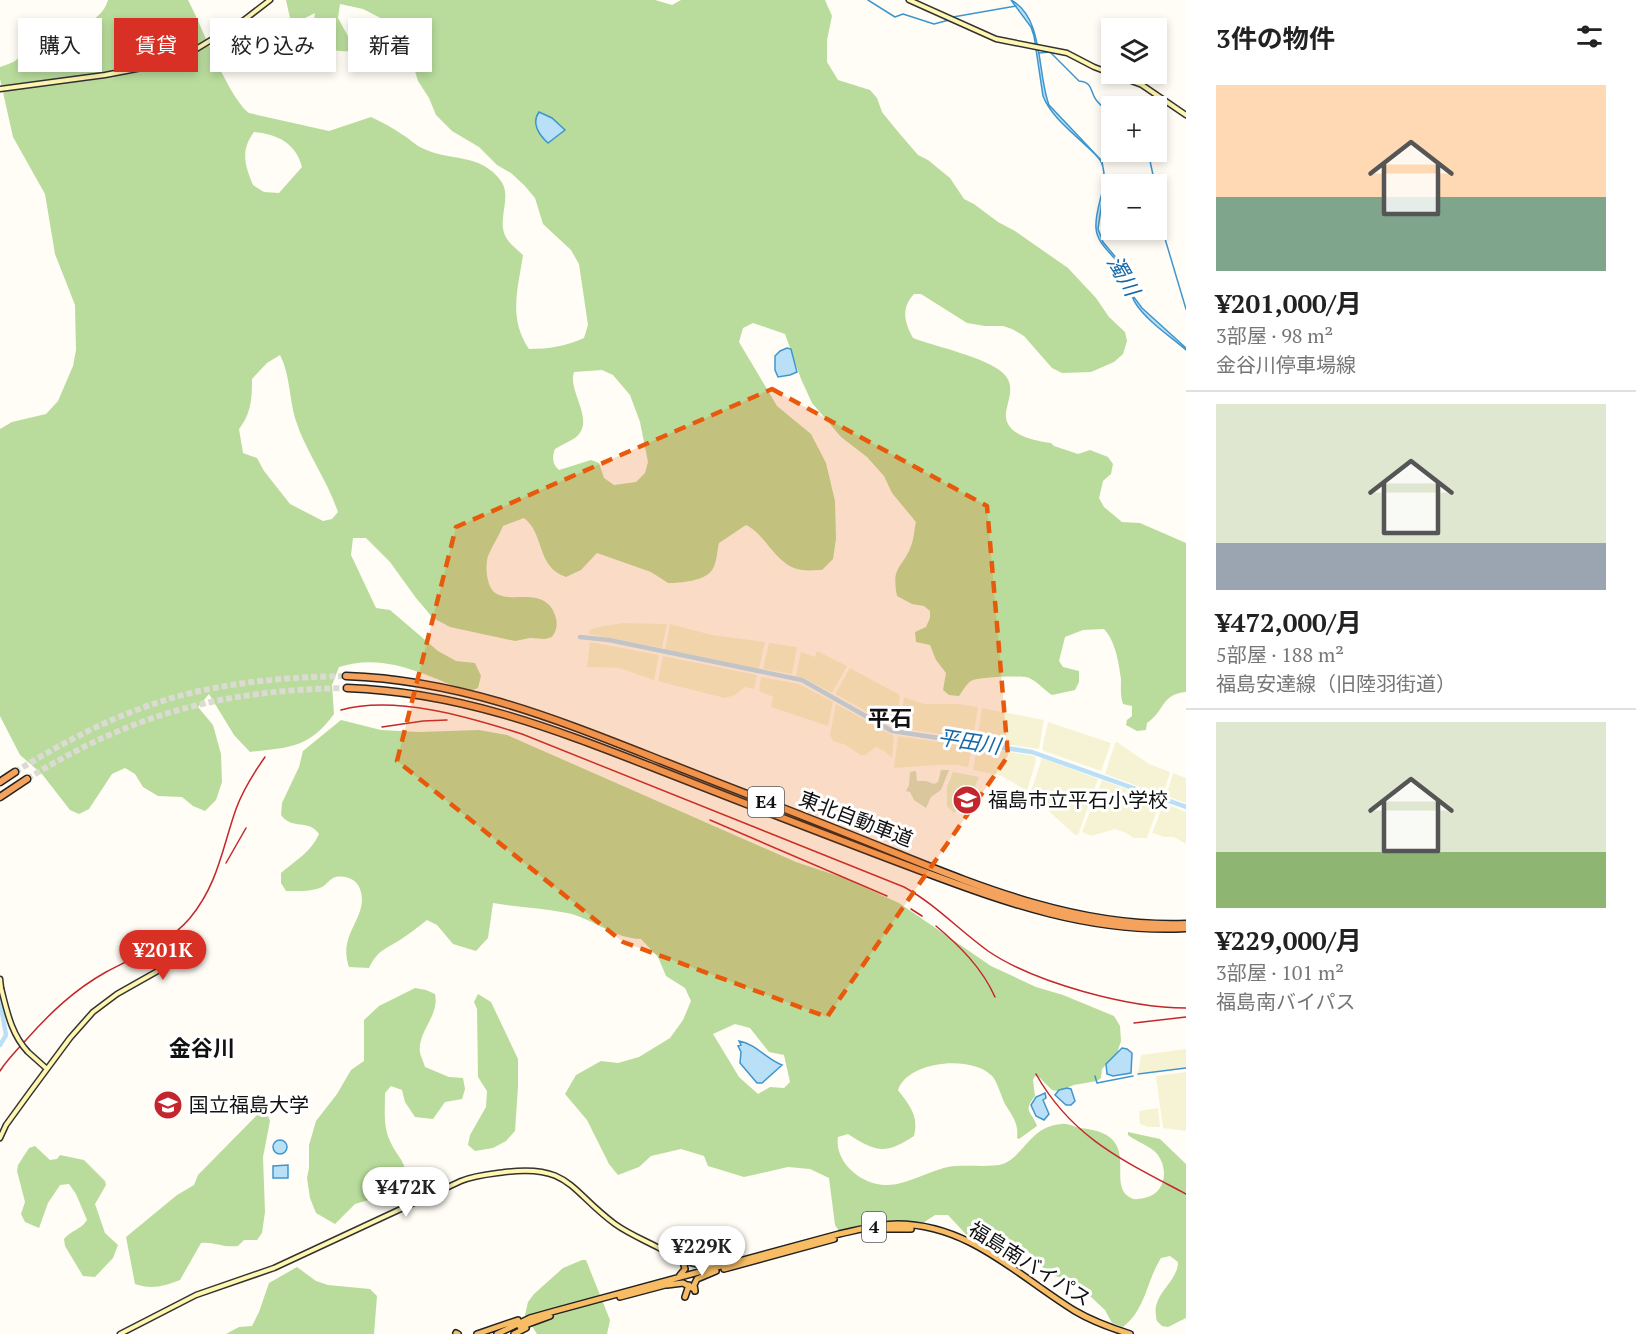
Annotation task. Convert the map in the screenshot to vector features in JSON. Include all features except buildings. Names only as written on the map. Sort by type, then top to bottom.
[{"type":"highway","name":"東北自動車道","points":[[346,676],[384,678],[436,686],[511,704],[596,735],[941,871],[1039,905],[1114,921],[1186,926]]},
{"type":"highway","name":"東北自動車道","points":[[347,688],[435,698],[470,704],[510,715],[593,744],[940,878],[1041,912],[1114,926],[1148,929],[1186,926]]},
{"type":"highway","points":[[0,782],[15,772]]},
{"type":"highway","points":[[0,797],[27,779]]},
{"type":"highway","name":"福島南バイパス","points":[[504,1334],[555,1314],[724,1266],[875,1226],[897,1224],[927,1227],[956,1235],[982,1248],[1094,1323]]},
{"type":"highway","name":"福島南バイパス","points":[[667,1282],[875,1230],[897,1228],[927,1230],[969,1244],[1069,1311],[1094,1323],[1130,1334]]},
{"type":"highway","points":[[667,1282],[684,1272],[683,1261]]},
{"type":"highway","points":[[667,1282],[683,1283],[695,1290],[694,1285],[697,1279],[716,1271]]},
{"type":"highway","points":[[686,1297],[689,1285]]},
{"type":"highway","name":"福島南バイパス","points":[[497,1334],[530,1318],[632,1292]]},
{"type":"highway","points":[[477,1334],[535,1315],[566,1308]]},
{"type":"highway","points":[[514,1334],[555,1314]]},
{"type":"highway","name":"福島南バイパス","points":[[1102,1326],[1118,1334]]},
{"type":"main road","points":[[0,90],[105,75],[168,63],[193,51],[244,20],[270,0]]},
{"type":"main road","points":[[909,0],[996,39],[1067,53],[1103,71],[1142,85],[1186,115]]},
{"type":"main road","points":[[0,1138],[6,1125],[70,1038],[99,1006],[202,946]]},
{"type":"main road","points":[[0,979],[11,1025],[18,1041],[47,1069]]},
{"type":"main road","points":[[120,1334],[196,1295],[274,1268],[450,1186],[485,1174],[537,1170],[553,1174],[570,1184],[615,1224],[640,1239],[683,1261],[705,1267],[724,1266]]},
{"type":"highlighted area","points":[[772,389],[987,506],[1008,756],[827,1017],[623,942],[397,761],[456,527]]},
{"type":"shaded area","points":[[624,623],[667,624],[662,648],[589,634],[589,630]]},
{"type":"shaded area","points":[[670,624],[712,635],[765,642],[759,669],[665,650]]},
{"type":"shaded area","points":[[590,642],[659,655],[654,680],[619,668],[587,667]]},
{"type":"shaded area","points":[[769,643],[797,647],[792,674],[763,669]]},
{"type":"shaded area","points":[[817,651],[847,666],[832,693],[796,676],[801,652],[815,657]]},
{"type":"shaded area","points":[[663,656],[757,675],[754,689],[745,687],[735,695],[725,698],[658,681]]},
{"type":"shaded area","points":[[850,668],[900,695],[896,728],[835,694]]},
{"type":"shaded area","points":[[761,677],[799,684],[833,702],[828,726],[771,707],[773,697],[759,691]]},
{"type":"shaded area","points":[[904,697],[924,704],[959,704],[978,707],[973,739],[900,728]]},
{"type":"shaded area","points":[[836,704],[894,736],[892,758],[876,747],[865,755],[860,755],[846,745],[833,741],[830,735]]},
{"type":"shaded area","points":[[982,708],[1044,720],[1039,749],[977,740]]},
{"type":"shaded area","points":[[1048,722],[1111,743],[1101,771],[1044,751],[1042,749]]},
{"type":"shaded area","points":[[898,736],[972,747],[968,767],[937,765],[894,768]]},
{"type":"shaded area","points":[[1117,742],[1149,764],[1170,772],[1162,795],[1105,774]]},
{"type":"shaded area","points":[[977,747],[1035,756],[1036,761],[1027,791],[1002,776],[973,770]]},
{"type":"shaded area","points":[[1042,758],[1098,779],[1078,835],[1075,835],[1030,794]]},
{"type":"shaded area","points":[[1173,773],[1186,778],[1186,803],[1166,796]]},
{"type":"shaded area","points":[[1102,780],[1160,802],[1147,838],[1134,838],[1115,829],[1091,836],[1082,832]]},
{"type":"shaded area","points":[[1164,803],[1186,812],[1186,844],[1174,837],[1152,833]]},
{"type":"shaded area","points":[[1186,1049],[1186,1068],[1138,1073],[1141,1055]]},
{"type":"shaded area","points":[[1186,1072],[1186,1131],[1163,1128],[1156,1076]]},
{"type":"shaded area","points":[[1158,1108],[1160,1127],[1140,1124],[1139,1111]]},
{"type":"green space","points":[[108,0],[188,0],[196,18],[114,18],[114,72],[198,72],[198,21],[210,47],[210,72],[222,72],[241,105],[249,113],[329,131],[371,117],[422,148],[474,162],[493,172],[504,188],[504,232],[509,241],[523,255],[516,303],[518,326],[529,349],[557,346],[584,338],[588,325],[579,264],[571,250],[543,224],[535,198],[524,185],[511,173],[497,165],[479,147],[452,131],[436,115],[415,72],[432,72],[432,18],[381,18],[363,9],[340,4],[338,18],[348,36],[348,51],[338,51],[336,51],[336,18],[314,18],[315,13],[305,18],[290,18],[286,0],[655,0],[672,5],[681,0],[825,0],[832,16],[827,40],[827,62],[838,80],[870,90],[877,98],[882,112],[899,133],[918,155],[950,178],[964,199],[1068,268],[1096,298],[1109,317],[1125,332],[1127,341],[1123,354],[1114,362],[1091,372],[1062,373],[1052,368],[1024,336],[1012,329],[967,323],[921,294],[914,294],[910,299],[905,315],[913,338],[973,357],[1003,373],[1010,387],[1006,420],[1015,431],[1037,441],[1051,443],[1078,454],[1090,450],[1108,457],[1113,464],[1111,474],[1103,481],[1099,498],[1104,507],[1122,522],[1140,523],[1186,543],[1186,692],[1178,693],[1167,700],[1147,723],[1146,730],[1137,731],[1126,725],[1127,720],[1132,716],[1132,706],[1123,704],[1118,659],[1114,645],[1104,629],[1083,630],[1065,637],[1059,661],[1063,667],[1079,671],[1079,682],[1075,690],[1052,695],[1029,678],[1010,677],[982,678],[971,681],[959,696],[949,695],[943,690],[946,673],[936,660],[930,645],[916,642],[915,632],[926,627],[930,611],[924,606],[912,604],[897,596],[896,573],[908,554],[916,522],[892,493],[884,476],[867,457],[841,437],[812,403],[785,334],[753,323],[743,328],[739,342],[777,406],[811,434],[826,463],[835,501],[836,539],[833,559],[822,570],[793,568],[778,557],[760,536],[746,525],[719,543],[714,567],[709,574],[698,579],[668,583],[651,572],[597,553],[581,570],[566,577],[550,566],[531,525],[524,518],[503,526],[488,556],[486,568],[488,580],[492,590],[500,595],[540,599],[549,605],[555,615],[556,627],[552,637],[515,641],[450,627],[433,618],[390,562],[366,538],[353,538],[351,555],[376,608],[390,610],[438,651],[456,661],[475,663],[481,676],[478,688],[468,692],[405,667],[389,664],[372,662],[339,667],[332,685],[334,714],[316,734],[287,747],[250,752],[234,735],[209,694],[198,707],[213,725],[221,754],[222,782],[216,800],[205,811],[193,806],[182,797],[158,796],[143,787],[135,774],[125,768],[112,774],[89,809],[79,814],[70,810],[42,774],[20,755],[0,716],[0,429],[12,422],[46,414],[58,401],[73,366],[76,350],[75,305],[55,254],[45,194],[13,137],[0,79],[0,67],[18,59],[18,72],[102,72],[102,18],[95,18],[103,11]],"holes":[[[254,132],[270,135],[290,146],[302,167],[279,193],[264,192],[253,185],[245,158],[247,145]],[[280,355],[288,378],[299,430],[338,512],[332,519],[323,521],[290,504],[264,471],[257,458],[243,453],[239,429],[250,406],[252,379],[267,363]],[[602,370],[613,375],[630,395],[640,422],[648,462],[645,473],[636,482],[614,485],[604,478],[599,463],[591,460],[559,470],[554,463],[555,449],[575,438],[581,431],[583,423],[583,415],[574,388],[574,372]]]},
{"type":"green space","points":[[341,720],[381,730],[419,732],[479,730],[507,735],[796,862],[844,878],[899,903],[991,966],[1036,987],[1063,995],[1114,1016],[1120,1026],[1121,1041],[1117,1053],[1102,1069],[1101,1078],[1058,1091],[1052,1090],[1035,1076],[1033,1080],[1035,1096],[1029,1105],[1029,1111],[1037,1126],[1019,1139],[1014,1120],[993,1077],[981,1069],[955,1063],[926,1067],[904,1080],[898,1090],[910,1106],[914,1117],[914,1136],[895,1146],[881,1149],[866,1145],[848,1134],[838,1137],[838,1147],[845,1164],[852,1171],[869,1182],[887,1185],[948,1167],[1003,1164],[1011,1160],[1042,1130],[1066,1124],[1100,1132],[1112,1140],[1118,1149],[1124,1191],[1131,1198],[1137,1199],[1157,1192],[1164,1175],[1158,1155],[1148,1146],[1128,1135],[1128,1132],[1160,1139],[1186,1164],[1186,1318],[1168,1327],[1162,1326],[1157,1321],[1158,1300],[1177,1268],[1178,1262],[1170,1256],[1161,1258],[1137,1312],[1123,1327],[1112,1323],[1105,1310],[1076,1283],[1050,1275],[1026,1249],[1020,1246],[1008,1247],[995,1253],[975,1244],[948,1215],[935,1215],[920,1225],[872,1226],[839,1231],[835,1225],[829,1178],[810,1169],[788,1167],[744,1177],[708,1166],[704,1156],[681,1149],[651,1156],[639,1167],[618,1175],[609,1164],[587,1120],[565,1094],[576,1075],[601,1061],[618,1063],[639,1057],[670,1038],[683,1020],[691,1001],[685,988],[666,976],[658,957],[641,939],[622,936],[567,913],[493,903],[488,938],[476,951],[453,944],[437,925],[427,920],[382,951],[375,957],[369,968],[349,967],[346,955],[347,944],[361,908],[362,899],[358,885],[349,878],[341,877],[333,878],[318,889],[286,891],[281,883],[281,873],[308,851],[319,834],[315,829],[290,822],[281,815],[282,803],[299,767],[303,751]],"holes":[[[735,1024],[750,1028],[769,1052],[784,1055],[790,1082],[784,1088],[770,1087],[758,1094],[739,1077],[713,1034]]]},
{"type":"green space","points":[[941,770],[949,770],[941,790],[931,797],[926,808],[914,800],[910,792],[906,791],[910,772],[916,771],[917,781],[934,784],[938,782]]},
{"type":"green space","points":[[953,772],[979,777],[969,801],[965,799],[954,813],[947,806],[947,787]]},
{"type":"green space","points":[[415,988],[435,994],[436,1002],[432,1017],[420,1045],[425,1067],[449,1077],[463,1078],[465,1089],[462,1099],[445,1102],[433,1119],[415,1117],[405,1102],[402,1090],[391,1086],[385,1093],[385,1123],[390,1141],[404,1165],[406,1185],[399,1191],[355,1204],[335,1224],[316,1213],[310,1198],[307,1178],[309,1145],[316,1121],[337,1094],[351,1070],[364,1061],[364,1020],[379,1006]]},
{"type":"green space","points":[[478,994],[491,1002],[518,1059],[518,1087],[515,1131],[506,1141],[493,1148],[475,1151],[468,1145],[470,1135],[486,1107],[487,1091],[478,1077],[477,1009],[474,1002]]},
{"type":"green space","points":[[266,1111],[270,1121],[263,1157],[265,1212],[262,1233],[257,1240],[244,1240],[238,1246],[201,1243],[180,1280],[147,1287],[135,1284],[126,1237],[177,1195],[194,1185],[198,1175],[258,1114]]},
{"type":"green space","points":[[35,1146],[50,1160],[57,1159],[60,1155],[84,1160],[105,1181],[106,1185],[95,1204],[105,1233],[118,1245],[113,1258],[95,1277],[83,1276],[65,1246],[64,1239],[87,1220],[69,1184],[60,1185],[48,1203],[39,1228],[25,1222],[21,1214],[25,1202],[17,1171],[18,1165],[29,1148]]},
{"type":"green space","points":[[586,1260],[610,1320],[607,1334],[537,1334],[525,1315],[528,1302],[563,1268]]},
{"type":"green space","points":[[297,1267],[316,1281],[328,1285],[370,1289],[377,1296],[374,1334],[226,1334],[239,1327],[252,1326],[269,1283]]},
{"type":"water","points":[[1011,0],[1022,8],[1029,19],[1038,47],[1049,105],[1101,160],[1103,168],[1098,157],[1059,120],[1046,103],[1031,27]]},
{"type":"water","points":[[539,112],[552,118],[565,130],[548,143],[537,129],[536,120]]},
{"type":"water","points":[[1101,195],[1098,229],[1101,240],[1123,266],[1133,296],[1142,308],[1186,350],[1141,311],[1133,299],[1123,270],[1099,239],[1096,220]]},
{"type":"water","points":[[787,348],[791,349],[797,372],[778,377],[775,370],[775,356]]},
{"type":"water","points":[[739,1041],[751,1045],[782,1065],[762,1083],[757,1083],[740,1063],[741,1052],[738,1046],[741,1045]]},
{"type":"water","points":[[1122,1048],[1132,1053],[1131,1073],[1113,1076],[1107,1074],[1106,1064]]},
{"type":"water","points":[[1071,1089],[1075,1101],[1071,1105],[1066,1105],[1055,1095],[1059,1090]]},
{"type":"water","points":[[1045,1093],[1046,1098],[1043,1100],[1049,1114],[1044,1120],[1036,1116],[1031,1105],[1036,1097]]},
{"type":"water","points":[[277,1140],[283,1140],[287,1147],[283,1154],[277,1154],[273,1150],[273,1144]]},
{"type":"water","points":[[288,1165],[288,1178],[273,1178],[273,1166]]},
{"type":"waterway","points":[[868,0],[895,17],[903,14],[934,24],[949,20]]},
{"type":"waterway","points":[[953,17],[1016,6]]},
{"type":"waterway","points":[[1039,53],[1050,52],[1079,81],[1089,86],[1101,105]]},
{"type":"waterway","points":[[1150,162],[1153,174]]},
{"type":"waterway","points":[[1165,240],[1186,309]]},
{"type":"waterway","name":"平田川","points":[[580,637],[609,640],[802,680],[892,731],[1032,752],[1186,807]]},
{"type":"waterway","points":[[0,1001],[6,1035],[0,1045]]},
{"type":"waterway","points":[[1138,1074],[1186,1068]]},
{"type":"waterway","points":[[1095,1076],[1097,1083],[1133,1076]]},
{"type":"tunnel","points":[[15,772],[90,730],[169,699],[212,688],[257,682],[346,676]]},
{"type":"tunnel","points":[[27,779],[104,737],[180,710],[219,700],[260,694],[347,688]]},
{"type":"railway","points":[[341,710],[385,705],[432,710],[522,734],[904,887],[926,901],[988,951],[1031,973],[1083,992],[1138,1004],[1186,1008]]},
{"type":"railway","points":[[382,727],[447,720]]},
{"type":"railway","points":[[0,1071],[53,1011],[73,994],[94,979],[162,942],[190,918],[213,879],[242,795],[265,757]]},
{"type":"railway","points":[[710,820],[887,896]]},
{"type":"railway","points":[[226,863],[246,828]]},
{"type":"railway","points":[[911,909],[922,916]]},
{"type":"railway","points":[[936,926],[970,958],[984,976],[995,997]]},
{"type":"railway","points":[[1134,1023],[1186,1017]]},
{"type":"railway","points":[[1036,1074],[1066,1115],[1101,1146],[1186,1194]]},
{"type":"place","name":"福島市立平石小学校","points":[[967,800]]},
{"type":"place","name":"国立福島大学","points":[[168,1105]]},
{"type":"district","name":"平石","points":[[890,718]]},
{"type":"district","name":"金谷川","points":[[202,1048]]},
{"type":"water label","name":"濁川","points":[[1123,276]]}]
